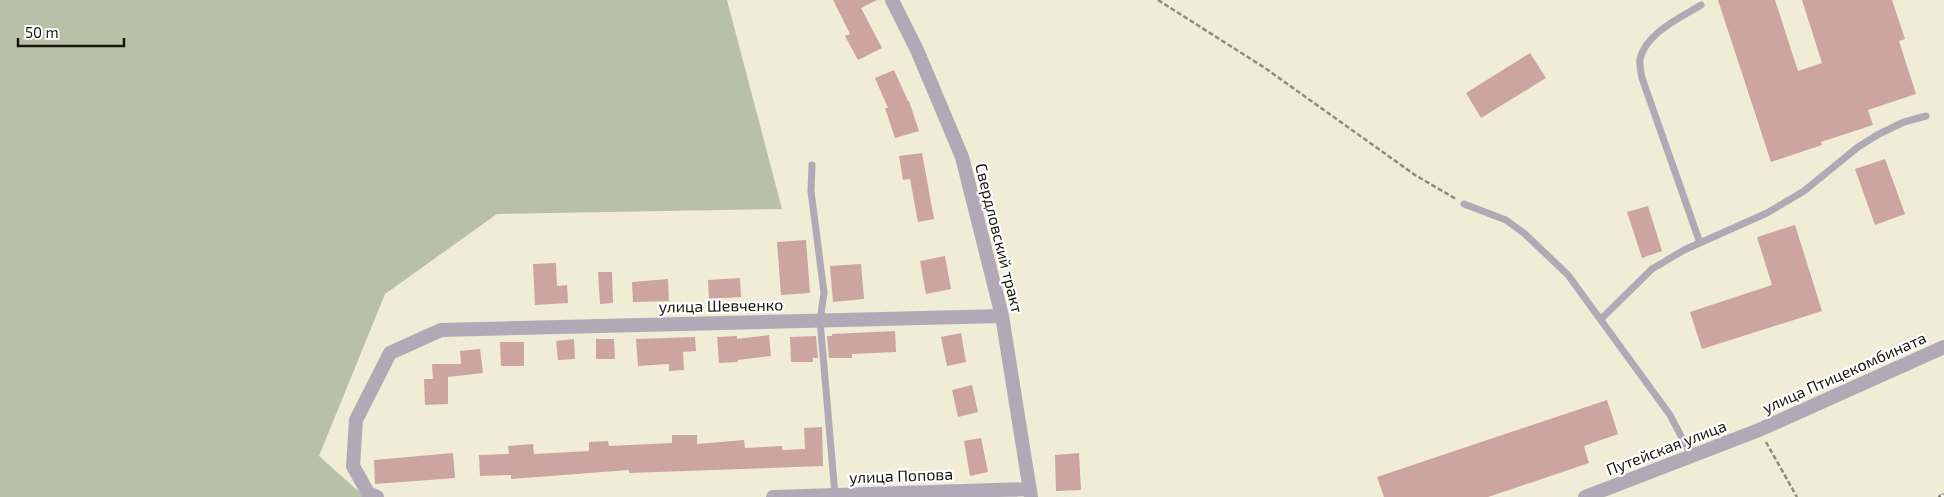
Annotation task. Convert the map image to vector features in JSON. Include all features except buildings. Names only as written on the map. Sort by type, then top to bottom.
[{"type":"street","name":"Свердловский тракт","points":[[892,0],[916,50],[962,157],[1002,316],[1030,493]]},
{"type":"street","name":"улица Шевченко","points":[[378,497],[368,493],[352,466],[356,420],[390,352],[441,330],[1002,316]]},
{"type":"street","name":"улица Птицекомбината","points":[[1759,430],[1944,347]]},
{"type":"street","name":"Путейская улица","points":[[1585,497],[1759,430]]},
{"type":"street","name":"улица Попова","points":[[773,497],[1030,493]]},
{"type":"lane","points":[[1700,243],[1642,78],[1640,61],[1645,46],[1664,29],[1701,5]]},
{"type":"lane","points":[[1601,319],[1652,269],[1684,250],[1774,209],[1804,191],[1858,147],[1879,134],[1904,122],[1926,116]]},
{"type":"lane","points":[[812,165],[811,191],[824,293],[820,320],[835,495]]},
{"type":"lane","points":[[1464,204],[1506,220],[1525,234],[1568,275],[1670,415],[1692,457]]},
{"type":"path","points":[[1158,0],[1265,68],[1415,175],[1464,204]]},
{"type":"path","points":[[1759,430],[1796,497]]},
{"type":"green space","points":[[0,0],[727,0],[782,209],[497,214],[385,294],[319,456],[365,497],[0,497]]}]
